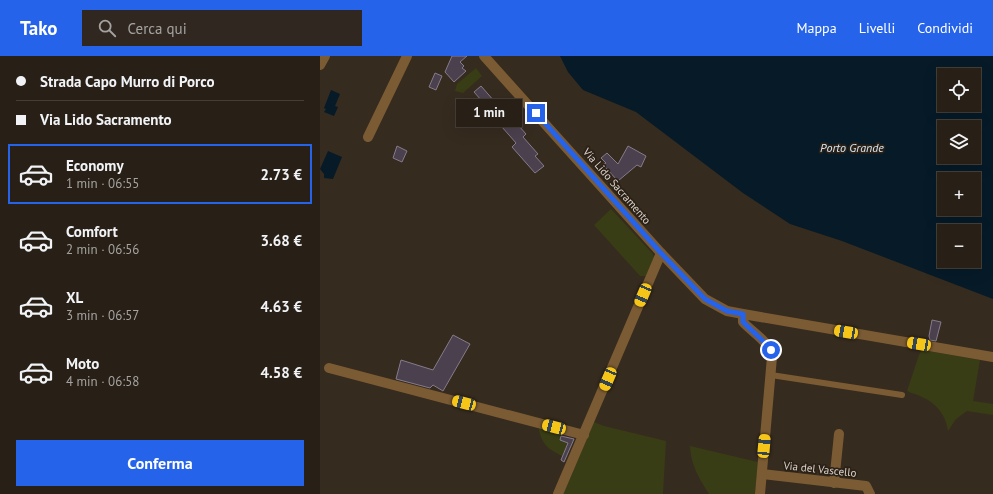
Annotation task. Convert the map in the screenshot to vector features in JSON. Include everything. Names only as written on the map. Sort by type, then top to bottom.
[{"type":"street","points":[[320,65],[324,56]]},
{"type":"street","points":[[368,138],[407,56]]},
{"type":"street","name":"Via Lido Sacramento","points":[[484,56],[661,253],[705,299],[727,311],[993,357]]},
{"type":"street","points":[[558,494],[661,253]]},
{"type":"street","points":[[743,314],[743,322],[771,350],[771,375],[760,494]]},
{"type":"street","points":[[329,368],[584,435]]},
{"type":"street","points":[[834,483],[839,434]]},
{"type":"street","name":"Via del Vascello","points":[[762,474],[866,486],[870,494]]},
{"type":"lane","points":[[771,375],[902,395]]},
{"type":"green space","points":[[476,68],[482,76],[463,93],[455,91],[457,84]]},
{"type":"green space","points":[[611,209],[653,254],[654,258],[646,276],[640,276],[594,225]]},
{"type":"green space","points":[[922,350],[980,360],[973,401],[993,404],[993,415],[967,411],[956,419],[948,431],[943,415],[936,406],[920,396],[907,391]]},
{"type":"green space","points":[[594,422],[604,426],[666,441],[663,494],[563,494]]},
{"type":"green space","points":[[538,425],[563,432],[560,440],[568,443],[562,456],[545,444]]},
{"type":"green space","points":[[690,446],[758,462],[755,494],[709,494],[694,466]]},
{"type":"water","name":"Porto Grande","points":[[560,56],[993,56],[993,299],[842,241],[790,224],[743,193],[636,112],[583,90],[568,72]]},
{"type":"water","points":[[331,90],[340,94],[335,106],[338,107],[334,116],[324,112],[326,109],[324,108]]},
{"type":"water","points":[[328,151],[342,157],[333,179],[324,178],[324,174],[320,169]]},
{"type":"building","points":[[452,56],[467,56],[460,62],[464,66],[462,68],[466,71],[454,82],[445,72]]},
{"type":"building","points":[[435,73],[442,76],[436,90],[429,87]]},
{"type":"building","points":[[481,86],[495,102],[497,100],[503,107],[507,104],[516,114],[512,118],[526,134],[523,137],[538,154],[535,156],[544,166],[535,173],[512,147],[516,143],[487,110],[489,109],[474,92]]},
{"type":"building","points":[[397,146],[407,151],[402,162],[393,158]]},
{"type":"building","points":[[628,146],[646,156],[641,167],[637,165],[618,181],[603,165],[606,163],[601,158],[607,153],[618,164]]},
{"type":"building","points":[[932,320],[941,322],[936,341],[930,340],[929,336]]},
{"type":"building","points":[[453,335],[470,344],[443,391],[433,385],[430,388],[396,379],[401,360],[433,370]]},
{"type":"building","points":[[561,436],[574,439],[564,462],[561,460],[568,443],[560,440]]},
{"type":"route","points":[[536,113],[661,253],[705,299],[717,307],[727,311],[743,314],[743,322],[771,350]]}]
